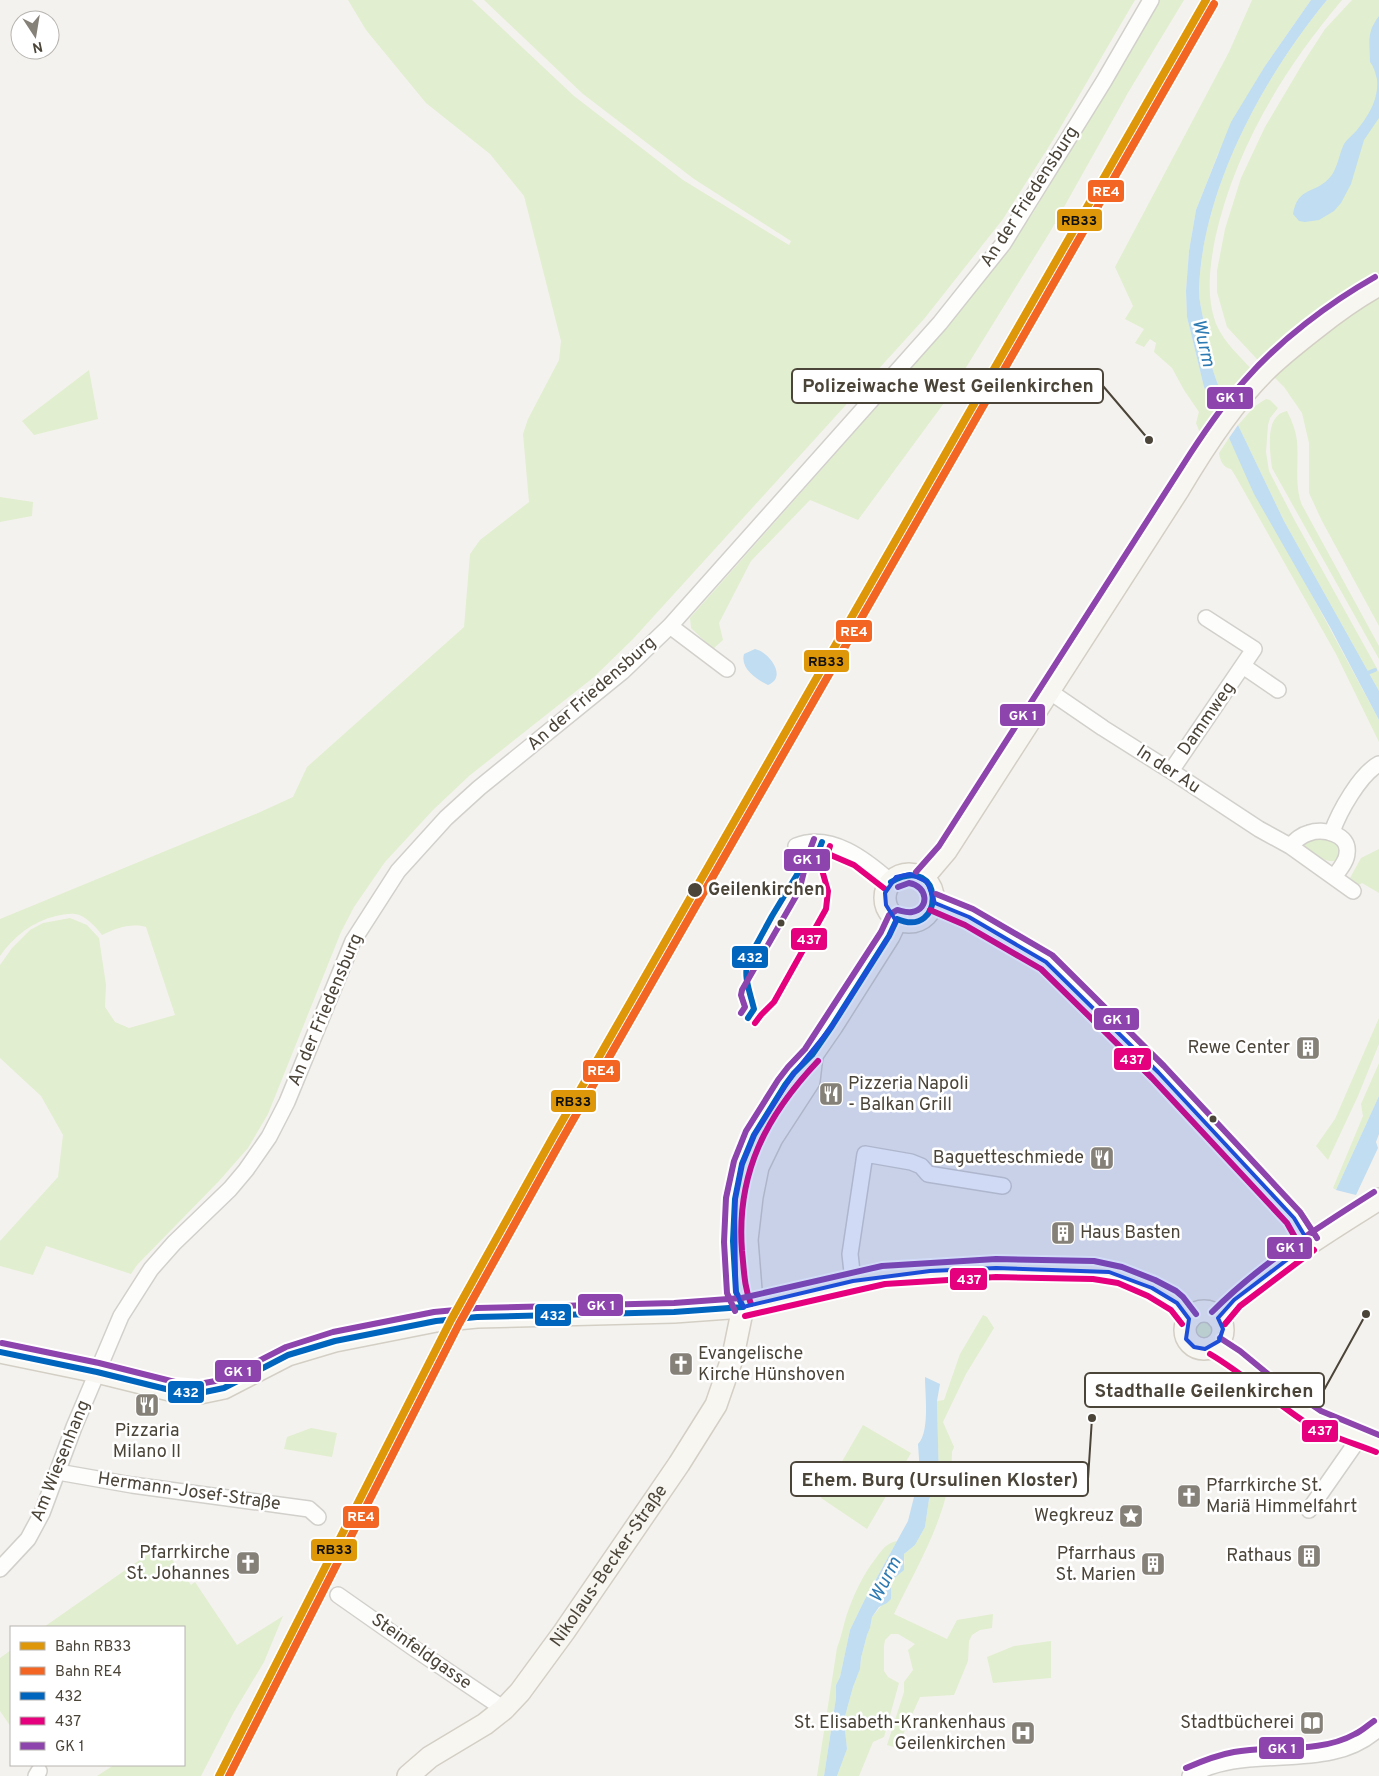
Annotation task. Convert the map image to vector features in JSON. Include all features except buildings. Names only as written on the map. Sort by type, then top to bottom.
[{"type":"main road","points":[[923,878],[946,851],[1179,489],[1202,450],[1242,397],[1262,373],[1284,353],[1355,299],[1379,285]]},
{"type":"main road","points":[[903,875],[917,875],[923,878],[931,886],[933,902],[929,913],[920,920],[908,923],[897,919],[888,911],[885,899],[885,893],[891,882],[903,875]]},
{"type":"main road","points":[[743,1307],[736,1292],[732,1241],[734,1205],[742,1164],[754,1135],[785,1085],[812,1055],[832,1026],[884,944],[897,919]]},
{"type":"main road","points":[[1218,1318],[1234,1300],[1309,1243],[1379,1199]]},
{"type":"main road","points":[[0,1352],[97,1372],[174,1391],[200,1393],[224,1388],[288,1355],[336,1341],[436,1321],[674,1312],[743,1307],[853,1280],[884,1275],[996,1268],[1109,1272],[1132,1279],[1171,1298],[1189,1318]]},
{"type":"main road","name":"Nikolaus-Becker-Straße","points":[[408,1776],[430,1757],[485,1724],[504,1709],[520,1692],[564,1632],[705,1423],[723,1388],[733,1356],[743,1307]]},
{"type":"main road","points":[[1203,1311],[1209,1312],[1218,1318],[1221,1323],[1222,1336],[1215,1346],[1199,1349],[1190,1343],[1185,1333],[1186,1323],[1189,1318],[1203,1311]]},
{"type":"main road","points":[[1215,1346],[1235,1358],[1269,1386],[1317,1419],[1369,1440]]},
{"type":"street","name":"An der Friedensburg","points":[[97,1372],[120,1316],[151,1269],[174,1243],[230,1189],[269,1137],[287,1102],[353,941],[398,871],[446,818],[478,788],[622,672],[670,626],[940,323],[1003,244],[1104,81],[1151,0]]},
{"type":"street","name":"Dammweg","points":[[1171,771],[1254,649],[1206,618]]},
{"type":"street","name":"An der Friedensburg","points":[[670,626],[727,669]]},
{"type":"street","name":"Dammweg","points":[[1243,666],[1278,690]]},
{"type":"street","name":"In der Au","points":[[1049,691],[1246,820],[1290,846],[1354,891]]},
{"type":"street","points":[[1332,832],[1343,806],[1371,768],[1379,764]]},
{"type":"street","points":[[1290,846],[1297,839],[1310,832],[1332,832],[1346,843],[1348,852],[1343,864],[1334,877]]},
{"type":"street","points":[[796,846],[806,842],[822,842],[845,850],[872,866],[891,882]]},
{"type":"street","points":[[933,902],[968,917],[1046,962],[1158,1072],[1294,1218],[1309,1243]]},
{"type":"street","points":[[853,1280],[850,1254],[865,1154],[911,1162],[921,1166],[928,1174],[1003,1186]]},
{"type":"street","name":"Am Wiesenhang","points":[[0,1569],[19,1550],[32,1533],[50,1494],[97,1372]]},
{"type":"street","points":[[1309,1510],[1369,1440]]},
{"type":"street","name":"Hermann-Josef-Straße","points":[[58,1472],[132,1485],[309,1509],[318,1517]]},
{"type":"street","name":"Steinfeldgasse","points":[[338,1595],[415,1650],[504,1709]]},
{"type":"street","points":[[1190,1776],[1199,1770],[1231,1762],[1329,1752],[1371,1736],[1379,1728]]},
{"type":"highlighted area","points":[[910,874],[927,882],[935,903],[969,917],[1046,962],[1158,1072],[1294,1218],[1309,1243],[1234,1300],[1218,1318],[1223,1329],[1219,1341],[1205,1349],[1194,1347],[1186,1339],[1189,1319],[1177,1303],[1152,1288],[1109,1272],[996,1268],[930,1271],[853,1281],[743,1307],[736,1292],[735,1199],[742,1164],[754,1135],[794,1073],[832,1026],[889,936],[896,921],[886,905],[885,893],[896,877]]},
{"type":"green space","points":[[348,0],[472,0],[574,96],[683,180],[789,245],[791,241],[694,179],[583,94],[484,0],[1135,0],[1053,140],[1003,219],[924,319],[633,639],[594,677],[469,776],[433,810],[385,862],[354,907],[341,932],[268,1114],[248,1148],[219,1181],[137,1265],[131,1274],[46,1246],[33,1275],[0,1266],[0,1241],[58,1177],[63,1135],[41,1096],[0,1058],[0,965],[12,948],[30,930],[43,923],[70,918],[87,925],[99,938],[106,985],[105,1007],[115,1022],[129,1028],[175,1015],[146,927],[124,927],[102,935],[97,928],[79,915],[56,916],[39,922],[24,931],[11,942],[0,956],[0,919],[293,797],[307,767],[464,627],[470,554],[480,540],[529,502],[523,434],[528,419],[559,360],[561,341],[524,196],[490,154],[426,103],[366,30]]},
{"type":"green space","points":[[1160,0],[1184,0],[1129,91],[1050,232],[944,403],[858,520],[810,500],[751,561],[719,623],[723,640],[713,649],[691,628],[690,618],[945,330],[1033,213]]},
{"type":"green space","points":[[1252,0],[1311,0],[1265,66],[1218,154],[1196,210],[1189,251],[1186,291],[1187,317],[1204,387],[1215,415],[1200,433],[1196,423],[1199,412],[1172,368],[1154,352],[1156,343],[1150,339],[1144,347],[1135,343],[1144,329],[1125,319],[1133,306],[1115,267],[1229,52]]},
{"type":"green space","points":[[1327,0],[1342,0],[1300,54],[1281,83],[1248,142],[1224,206],[1215,239],[1210,270],[1210,301],[1212,311],[1222,335],[1254,372],[1225,403],[1208,353],[1199,294],[1203,252],[1211,213],[1224,174],[1240,136],[1260,99],[1281,63]]},
{"type":"green space","points":[[1352,0],[1379,0],[1379,626],[1322,521],[1309,493],[1309,443],[1302,413],[1284,387],[1227,327],[1217,292],[1217,271],[1225,229],[1241,178],[1265,127],[1303,63],[1325,29]]},
{"type":"green space","points":[[89,370],[98,419],[34,435],[22,421]]},
{"type":"green space","points":[[1266,399],[1270,400],[1278,408],[1270,418],[1268,425],[1266,452],[1269,471],[1379,672],[1379,691],[1284,521],[1238,425],[1255,406]]},
{"type":"green space","points":[[1287,411],[1294,426],[1296,437],[1297,481],[1302,505],[1379,646],[1379,659],[1272,468],[1270,435],[1272,426],[1280,414]]},
{"type":"green space","points":[[1229,438],[1379,720],[1379,742],[1336,654],[1236,477],[1231,469],[1226,467],[1221,461],[1219,453]]},
{"type":"green space","points":[[0,497],[33,502],[32,516],[0,522]]},
{"type":"green space","points":[[1312,839],[1332,840],[1339,845],[1340,854],[1337,859],[1333,861],[1320,858],[1303,848],[1303,843]]},
{"type":"green space","points":[[1379,849],[1379,893],[1362,883],[1359,885],[1350,878],[1361,858]]},
{"type":"green space","points":[[1379,1018],[1379,1044],[1358,1096],[1328,1160],[1316,1146],[1335,1119]]},
{"type":"green space","points":[[1379,1063],[1379,1096],[1336,1190],[1333,1188],[1363,1116],[1361,1104]]},
{"type":"green space","points":[[983,1315],[987,1317],[994,1328],[966,1374],[943,1422],[954,1447],[946,1495],[940,1516],[923,1556],[894,1614],[947,1639],[957,1620],[993,1614],[992,1628],[980,1630],[972,1635],[969,1641],[968,1661],[954,1695],[920,1697],[897,1748],[887,1745],[904,1692],[904,1682],[913,1670],[908,1650],[915,1644],[898,1634],[891,1634],[885,1640],[884,1671],[888,1677],[899,1683],[884,1737],[873,1742],[859,1776],[837,1776],[847,1749],[844,1720],[860,1669],[872,1617],[891,1594],[891,1582],[902,1571],[904,1566],[904,1554],[915,1545],[925,1527],[929,1499],[939,1483],[937,1401],[944,1400],[960,1354]]},
{"type":"green space","points":[[1203,1318],[1211,1321],[1214,1329],[1211,1337],[1203,1340],[1195,1337],[1192,1329],[1195,1321]]},
{"type":"green space","points":[[863,1425],[911,1453],[867,1529],[821,1498]]},
{"type":"green space","points":[[311,1428],[337,1433],[332,1457],[284,1449],[287,1437]]},
{"type":"green space","points":[[897,1541],[850,1630],[840,1677],[836,1685],[836,1698],[824,1776],[817,1776],[837,1648],[846,1617],[858,1586],[866,1572],[885,1547]]},
{"type":"green space","points":[[161,1545],[191,1585],[195,1582],[237,1645],[283,1616],[264,1662],[234,1712],[201,1776],[97,1776],[112,1766],[185,1766],[185,1626],[45,1626]]},
{"type":"green space","points":[[1051,1641],[1051,1678],[993,1683],[987,1657],[1014,1646]]},
{"type":"green space","points":[[10,1651],[10,1726],[0,1711],[0,1658]]},
{"type":"water","name":"Wurm","points":[[1311,0],[1327,0],[1281,63],[1260,99],[1240,136],[1224,174],[1211,213],[1203,252],[1199,290],[1208,353],[1225,403],[1215,415],[1204,387],[1187,317],[1186,291],[1189,251],[1196,210],[1231,122],[1265,66]]},
{"type":"water","points":[[1379,16],[1379,118],[1364,140],[1351,184],[1341,203],[1334,211],[1319,220],[1299,221],[1293,214],[1299,198],[1325,182],[1331,176],[1344,144],[1369,113],[1375,100],[1377,79],[1370,62],[1370,33]]},
{"type":"water","points":[[1238,425],[1284,521],[1379,691],[1379,720],[1330,627],[1254,494],[1229,438]]},
{"type":"water","points":[[755,649],[766,655],[774,665],[776,676],[774,681],[768,685],[754,676],[744,664],[744,654]]},
{"type":"water","points":[[1379,1096],[1379,1134],[1376,1142],[1378,1148],[1356,1195],[1336,1190]]},
{"type":"water","name":"Wurm","points":[[925,1377],[940,1384],[937,1401],[939,1483],[929,1499],[925,1527],[915,1545],[904,1554],[904,1570],[891,1581],[891,1599],[879,1607],[872,1617],[860,1669],[844,1720],[847,1749],[837,1776],[824,1776],[836,1698],[836,1685],[840,1677],[850,1630],[908,1521],[920,1473],[918,1444],[922,1438],[925,1422]]},
{"type":"waterway","points":[[1365,674],[1375,670]]},
{"type":"rail line","name":"RB33","points":[[219,1776],[451,1320],[553,1137],[1206,0]]},
{"type":"rail line","name":"RE4","points":[[229,1776],[459,1324],[561,1141],[1214,4]]},
{"type":"transit line","points":[[916,872],[939,846],[1209,425],[1237,389],[1289,337],[1340,298],[1375,277]]},
{"type":"transit line","points":[[741,1013],[745,1007],[741,995],[742,990],[799,891],[814,839]]},
{"type":"transit line","name":"432","points":[[748,1018],[754,1009],[746,972],[748,960],[798,873],[803,867],[814,863],[822,842]]},
{"type":"transit line","name":"437","points":[[755,1023],[774,1002],[826,909],[828,891],[822,870],[830,846]]},
{"type":"transit line","name":"437","points":[[819,850],[854,865],[885,889]]},
{"type":"transit line","name":"432","points":[[891,882],[909,876],[922,878],[930,886],[933,897],[931,908],[924,918],[913,922],[897,919]]},
{"type":"transit line","points":[[735,1311],[727,1293],[724,1242],[726,1198],[734,1161],[746,1131],[778,1080],[805,1049],[881,932],[889,915],[897,910],[912,912],[922,907],[924,898],[920,888],[909,883],[898,887]]},
{"type":"transit line","points":[[936,894],[973,909],[1052,955],[1164,1066],[1300,1212],[1317,1238]]},
{"type":"transit line","name":"437","points":[[930,910],[965,925],[1041,969],[1152,1078],[1287,1223],[1301,1248]]},
{"type":"transit line","name":"432","points":[[743,1307],[736,1292],[733,1241],[735,1199],[742,1164],[754,1135],[785,1085],[812,1055],[832,1026],[889,936],[897,919]]},
{"type":"transit line","name":"437","points":[[751,1304],[745,1278],[741,1223],[744,1196],[750,1171],[758,1147],[783,1103],[818,1061]]},
{"type":"transit line","points":[[1212,1312],[1269,1262],[1374,1192]]},
{"type":"transit line","name":"437","points":[[1225,1324],[1240,1306],[1314,1250]]},
{"type":"transit line","points":[[2,1343],[99,1363],[175,1382],[199,1384],[221,1380],[286,1347],[333,1332],[434,1312],[477,1308],[674,1303],[742,1298],[882,1266],[996,1259],[1094,1261],[1122,1267],[1155,1280],[1176,1291],[1196,1314]]},
{"type":"transit line","name":"437","points":[[745,1316],[885,1284],[996,1277],[1093,1279],[1118,1283],[1148,1296],[1171,1310],[1182,1324]]},
{"type":"transit line","name":"432","points":[[0,1352],[97,1372],[174,1391],[200,1393],[224,1388],[288,1355],[335,1341],[436,1321],[477,1317],[674,1312],[743,1307]]},
{"type":"transit line","points":[[1220,1338],[1240,1351],[1274,1379],[1321,1411],[1379,1435]]},
{"type":"transit line","name":"437","points":[[1210,1354],[1311,1426],[1334,1437],[1376,1452]]},
{"type":"transit line","points":[[1186,1768],[1210,1758],[1234,1752],[1311,1747],[1326,1744],[1358,1733],[1374,1721]]},
{"type":"place","name":"Polizeiwache West Geilenkirchen","points":[[1149,440]]},
{"type":"place","name":"Geilenkirchen","points":[[695,890]]},
{"type":"place","name":"Rewe Center","points":[[1308,1048]]},
{"type":"place","name":"Pizzeria Napoli - Balkan Grill","points":[[831,1094]]},
{"type":"place","name":"Baguetteschmiede","points":[[1102,1158]]},
{"type":"place","name":"Haus Basten","points":[[1063,1233]]},
{"type":"place","name":"Stadthalle Geilenkirchen","points":[[1366,1314]]},
{"type":"place","name":"Evangelische Kirche Hünshoven","points":[[681,1364]]},
{"type":"place","name":"Pizzaria Milano II","points":[[147,1405]]},
{"type":"place","name":"Ehem. Burg (Ursulinen Kloster)","points":[[1092,1418]]},
{"type":"place","name":"Pfarrkirche St. Mariä Himmelfahrt","points":[[1189,1496]]},
{"type":"place","name":"Wegkreuz","points":[[1131,1516]]},
{"type":"place","name":"Rathaus","points":[[1309,1556]]},
{"type":"place","name":"Pfarrkirche St. Johannes","points":[[248,1563]]},
{"type":"place","name":"Pfarrhaus St. Marien","points":[[1153,1564]]},
{"type":"place","name":"Stadtbücherei","points":[[1312,1723]]},
{"type":"place","name":"St. Elisabeth-Krankenhaus Geilenkirchen","points":[[1023,1733]]}]
